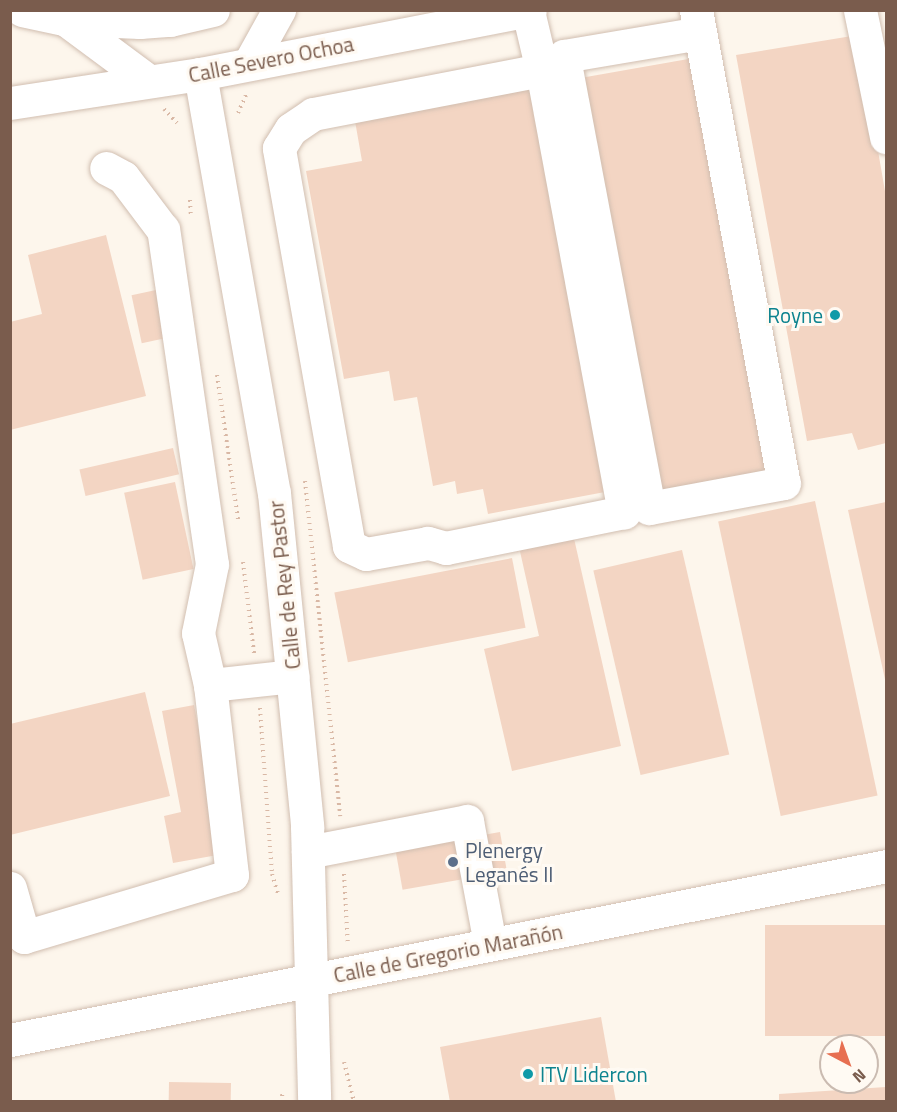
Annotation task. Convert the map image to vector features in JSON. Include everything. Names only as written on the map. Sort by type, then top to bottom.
[{"type":"street","points":[[22,10],[64,18],[170,20],[213,10]]},
{"type":"street","points":[[250,62],[279,10]]},
{"type":"street","points":[[860,10],[886,137]]},
{"type":"street","points":[[529,11],[542,70],[624,512],[446,548],[428,543],[366,554],[349,546],[279,148],[291,129],[313,114],[542,70]]},
{"type":"street","name":"Calle Severo Ochoa","points":[[10,103],[147,80],[200,74],[250,62],[529,11]]},
{"type":"street","points":[[64,18],[147,80]]},
{"type":"street","points":[[698,22],[784,483],[650,508],[564,56],[698,22]]},
{"type":"street","name":"Calle de Rey Pastor","points":[[200,74],[274,493],[308,852],[313,980],[314,1101]]},
{"type":"street","points":[[10,888],[24,937],[232,875],[210,685],[198,633],[212,564],[163,230],[123,177],[106,168]]},
{"type":"street","points":[[210,685],[293,676]]},
{"type":"street","points":[[308,852],[467,821],[490,944]]},
{"type":"street","name":"Calle de Gregorio Marañón","points":[[10,1040],[886,866]]},
{"type":"path","points":[[190,194],[192,230]]},
{"type":"path","points":[[215,367],[239,526]]},
{"type":"path","points":[[243,557],[257,680],[272,874],[280,898]]},
{"type":"path","points":[[281,1101],[286,1080]]},
{"type":"building","name":"Royne","points":[[858,35],[886,197],[886,443],[858,450],[852,433],[807,441],[736,55]]},
{"type":"building","points":[[694,58],[768,476],[658,495],[585,77]]},
{"type":"building","points":[[531,89],[605,492],[488,514],[483,489],[457,494],[455,481],[433,486],[417,397],[394,401],[389,371],[344,379],[306,171],[362,161],[355,121]]},
{"type":"building","points":[[106,235],[146,396],[10,430],[10,322],[42,314],[28,255]]},
{"type":"building","points":[[156,290],[166,338],[142,343],[132,295]]},
{"type":"building","points":[[173,448],[179,474],[86,496],[79,470]]},
{"type":"building","points":[[175,482],[194,569],[143,580],[124,493]]},
{"type":"building","points":[[815,501],[878,795],[781,816],[718,522]]},
{"type":"building","points":[[886,502],[886,684],[848,510]]},
{"type":"building","points":[[573,534],[621,746],[512,771],[484,649],[539,636],[519,547]]},
{"type":"building","points":[[682,550],[729,755],[641,775],[593,570]]},
{"type":"building","points":[[512,558],[526,628],[348,662],[334,593]]},
{"type":"building","points":[[145,692],[170,796],[10,835],[10,724]]},
{"type":"building","points":[[194,705],[223,854],[173,863],[164,816],[181,812],[162,711]]},
{"type":"building","points":[[500,832],[507,871],[403,890],[396,850]]},
{"type":"building","points":[[765,925],[886,925],[886,1036],[819,1034],[819,1036],[765,1036]]},
{"type":"building","name":"ITV Lidercon","points":[[601,1017],[616,1102],[450,1102],[440,1047]]},
{"type":"building","points":[[169,1082],[231,1083],[231,1102],[169,1102]]},
{"type":"building","points":[[879,1087],[886,1087],[886,1102],[779,1102],[779,1094],[819,1091],[819,1094],[879,1094]]},
{"type":"place","name":"Royne","points":[[835,315]]},
{"type":"place","name":"Plenergy Leganés II","points":[[453,862]]},
{"type":"place","name":"ITV Lidercon","points":[[528,1074]]}]
